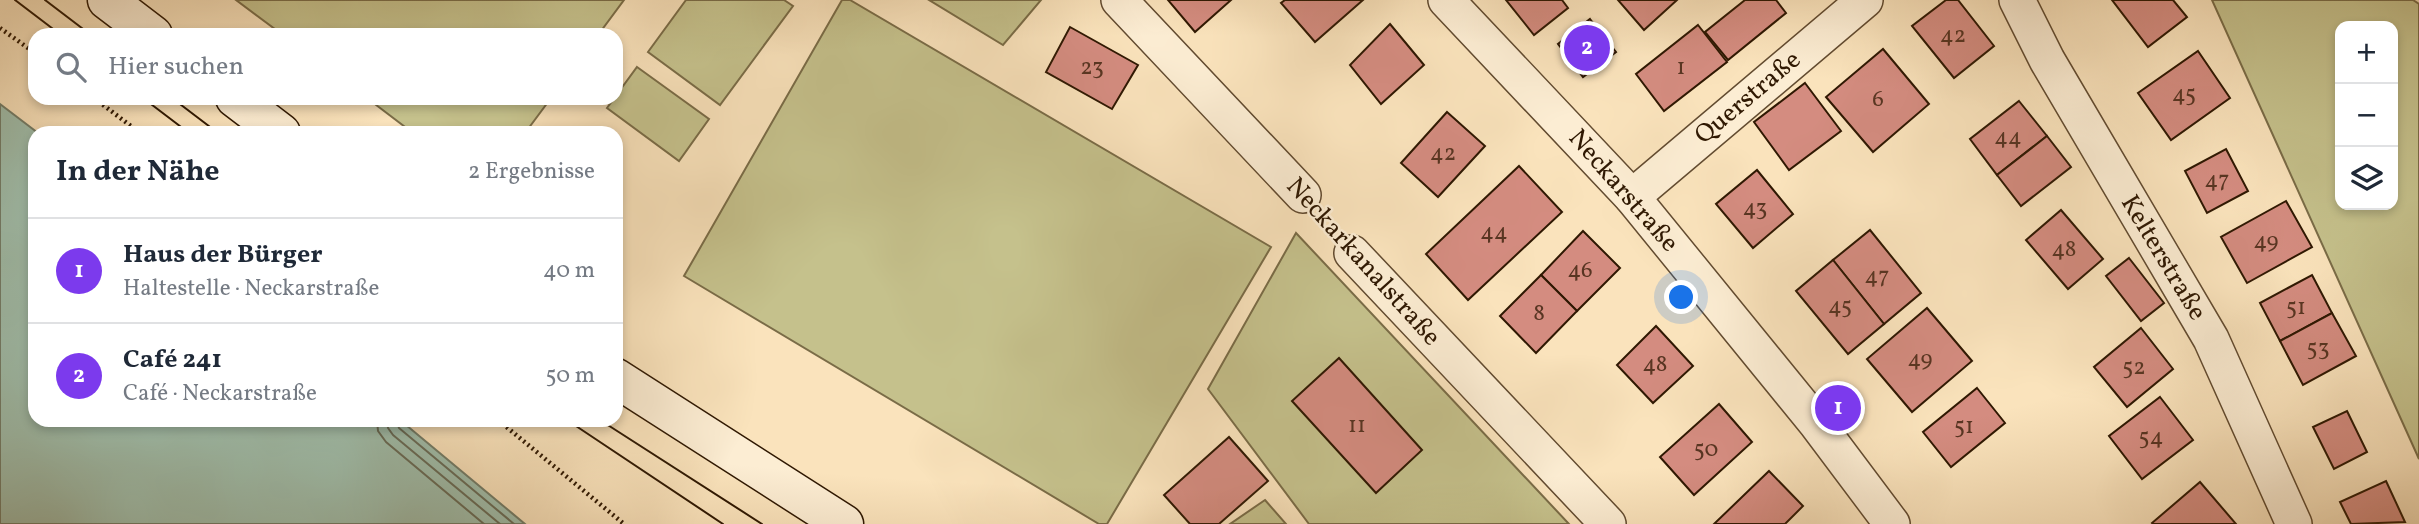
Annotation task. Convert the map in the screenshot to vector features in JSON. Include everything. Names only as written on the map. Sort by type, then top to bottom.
[{"type":"main road","points":[[107,0],[144,28]]},
{"type":"main road","points":[[244,105],[272,126]]},
{"type":"main road","points":[[623,382],[844,524]]},
{"type":"street","name":"Neckarkanalstraße","points":[[1119,0],[1303,195]]},
{"type":"street","name":"Neckarstraße","points":[[1446,0],[1632,197],[1817,424],[1892,524]]},
{"type":"street","name":"Querstraße","points":[[1632,197],[1865,0]]},
{"type":"street","name":"Kelterstraße","points":[[2017,0],[2047,60],[2211,339],[2294,524]]},
{"type":"street","name":"Neckarkanalstraße","points":[[1352,253],[1608,524]]},
{"type":"path","points":[[0,27],[28,48]]},
{"type":"path","points":[[103,105],[130,126]]},
{"type":"path","points":[[506,427],[624,524]]},
{"type":"shaded area","points":[[236,0],[624,0],[603,28],[274,28]]},
{"type":"shaded area","points":[[686,0],[784,0],[793,6],[720,105],[648,52]]},
{"type":"shaded area","points":[[842,0],[850,0],[1271,247],[1107,524],[1099,524],[684,276]]},
{"type":"shaded area","points":[[929,0],[1041,0],[1003,45]]},
{"type":"shaded area","points":[[2212,0],[2413,0],[2419,4],[2419,459]]},
{"type":"shaded area","points":[[637,67],[709,119],[679,161],[607,108],[609,105],[623,105],[623,86]]},
{"type":"shaded area","points":[[376,105],[546,105],[530,126],[404,126]]},
{"type":"shaded area","points":[[1296,233],[1569,524],[1309,524],[1208,389]]},
{"type":"shaded area","points":[[1265,500],[1286,524],[1230,524]]},
{"type":"water","points":[[0,104],[29,126],[28,427],[408,427],[525,524],[0,524]]},
{"type":"building","points":[[1168,0],[1231,0],[1195,32]]},
{"type":"building","points":[[1285,0],[1363,0],[1315,42],[1281,3]]},
{"type":"building","points":[[1506,0],[1562,0],[1568,8],[1534,35]]},
{"type":"building","points":[[1618,0],[1677,0],[1644,30]]},
{"type":"building","points":[[1745,0],[1776,0],[1786,13],[1728,60],[1705,32]]},
{"type":"building","points":[[1946,0],[1958,0],[1994,46],[1954,78],[1912,26]]},
{"type":"building","points":[[2112,0],[2173,0],[2187,17],[2148,47]]},
{"type":"building","points":[[1590,19],[1616,52],[1583,77],[1558,44]]},
{"type":"building","points":[[1390,24],[1424,65],[1381,104],[1350,65]]},
{"type":"building","points":[[1698,25],[1727,62],[1664,111],[1636,74]]},
{"type":"building","points":[[1070,27],[1138,65],[1112,109],[1046,72]]},
{"type":"building","points":[[1883,49],[1929,104],[1873,152],[1826,97]]},
{"type":"building","points":[[2198,51],[2230,98],[2171,140],[2138,93]]},
{"type":"building","points":[[1805,83],[1841,131],[1789,170],[1754,122]]},
{"type":"building","points":[[2019,101],[2047,136],[1997,175],[1970,139]]},
{"type":"building","points":[[1447,112],[1485,146],[1438,197],[1401,163]]},
{"type":"building","points":[[2047,136],[2071,167],[2021,206],[1997,175]]},
{"type":"building","points":[[2226,149],[2248,191],[2207,213],[2185,171]]},
{"type":"building","points":[[1519,166],[1562,212],[1468,300],[1426,254]]},
{"type":"building","points":[[1757,170],[1793,214],[1753,248],[1716,204]]},
{"type":"building","points":[[2286,201],[2312,247],[2247,283],[2221,237]]},
{"type":"building","points":[[2061,210],[2103,259],[2068,289],[2026,240]]},
{"type":"building","points":[[1870,230],[1921,293],[1884,324],[1833,260]]},
{"type":"building","points":[[1583,231],[1620,268],[1577,311],[1541,275]]},
{"type":"building","points":[[2129,258],[2164,303],[2141,321],[2106,276]]},
{"type":"building","points":[[1833,260],[1884,324],[1848,354],[1796,291]]},
{"type":"building","points":[[1541,275],[1577,311],[1536,353],[1500,316]]},
{"type":"building","points":[[2312,275],[2332,313],[2280,341],[2260,303]]},
{"type":"building","points":[[1927,308],[1972,361],[1912,412],[1867,359]]},
{"type":"building","points":[[2332,313],[2356,356],[2303,385],[2280,341]]},
{"type":"building","points":[[1656,326],[1693,366],[1653,403],[1617,365]]},
{"type":"building","points":[[2141,328],[2173,369],[2127,407],[2094,367]]},
{"type":"building","points":[[1339,358],[1422,450],[1376,493],[1292,401]]},
{"type":"building","points":[[1977,388],[2005,423],[1951,467],[1923,432]]},
{"type":"building","points":[[2160,397],[2193,440],[2142,479],[2109,436]]},
{"type":"building","points":[[1719,404],[1752,442],[1694,495],[1660,457]]},
{"type":"building","points":[[2347,411],[2367,452],[2334,469],[2313,427]]},
{"type":"building","points":[[1229,437],[1268,481],[1219,524],[1190,524],[1164,495]]},
{"type":"building","points":[[1769,471],[1803,506],[1785,524],[1714,524]]},
{"type":"building","points":[[2386,481],[2405,522],[2351,524],[2340,502]]},
{"type":"building","points":[[2200,482],[2236,524],[2152,523]]},
{"type":"tram line","points":[[15,0],[52,28]]},
{"type":"tram line","points":[[45,0],[82,28]]},
{"type":"tram line","points":[[152,105],[180,126]]},
{"type":"tram line","points":[[181,105],[209,126]]},
{"type":"tram line","points":[[578,427],[723,524]]},
{"type":"tram line","points":[[611,427],[762,524]]},
{"type":"place","name":"Café 241","points":[[1587,48]]},
{"type":"place","name":"Haus der Bürger","points":[[1838,408]]}]
